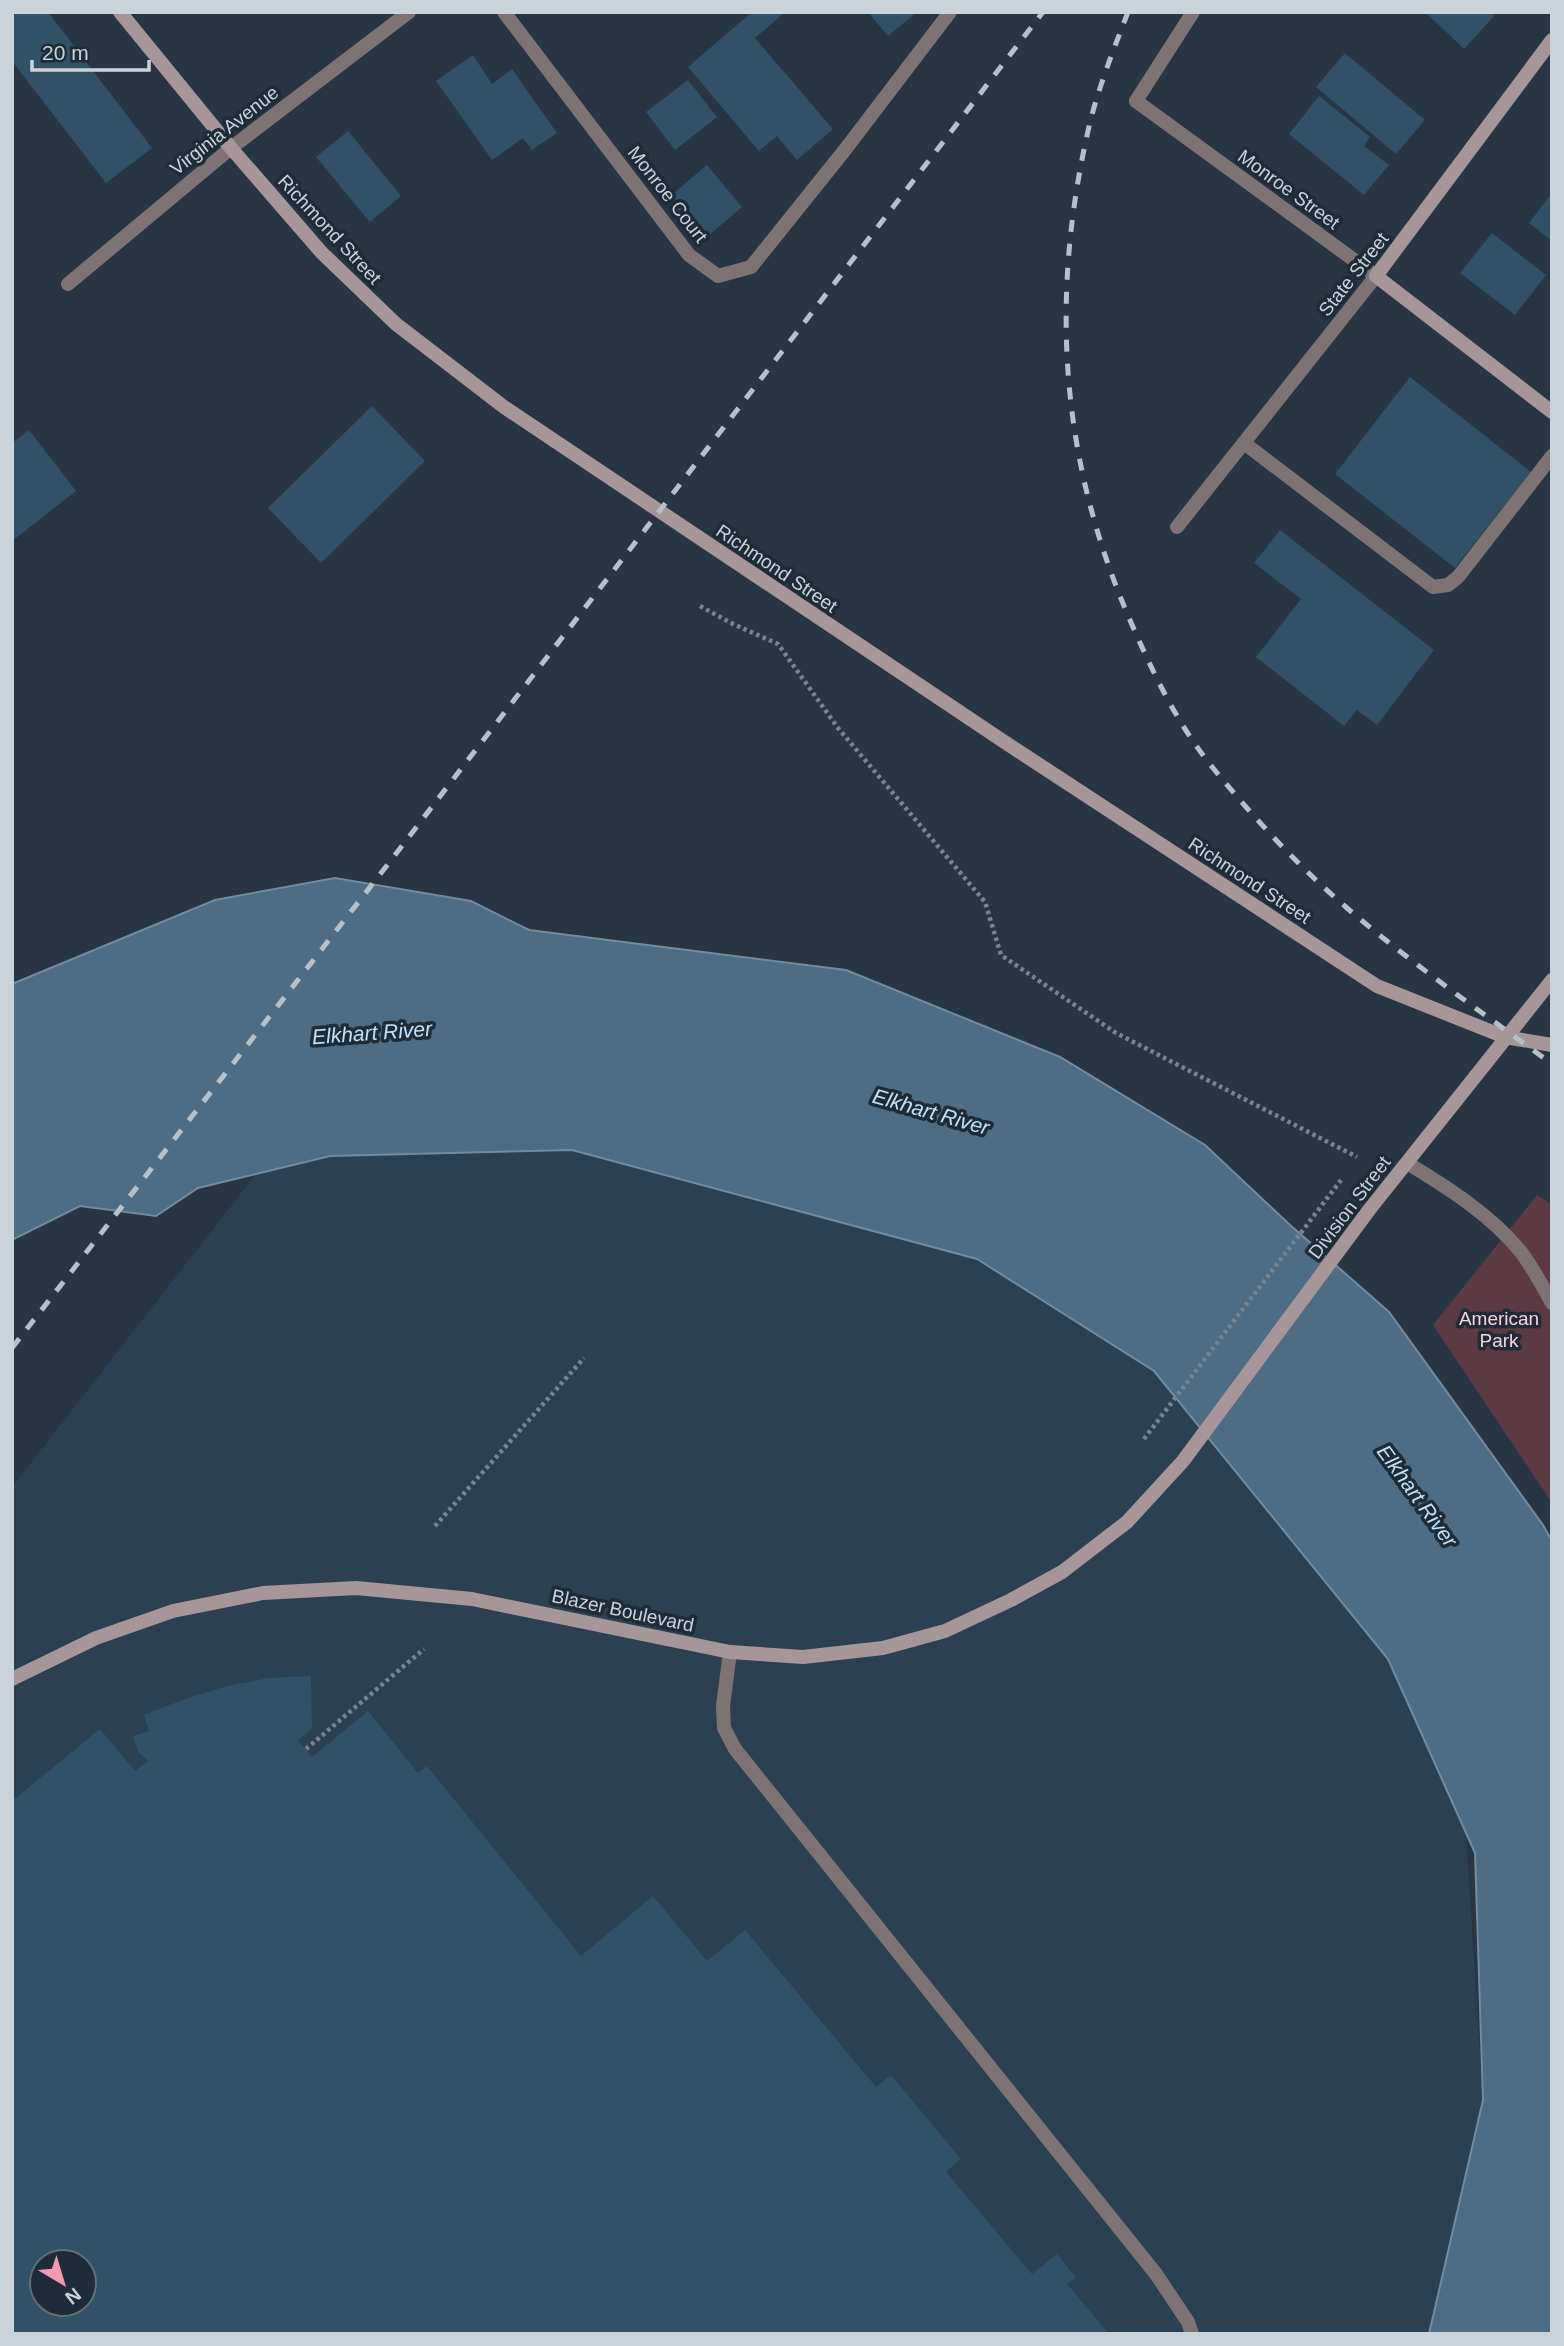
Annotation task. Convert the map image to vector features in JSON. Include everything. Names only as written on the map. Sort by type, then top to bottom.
[{"type":"street","name":"Richmond Street","points":[[120,12],[321,253],[396,324],[504,407],[1377,986],[1505,1037],[1552,1045]]},
{"type":"street","name":"Virginia Avenue","points":[[68,284],[231,148],[409,12]]},
{"type":"street","name":"Monroe Court","points":[[504,12],[689,255],[718,276],[751,267],[950,12]]},
{"type":"street","name":"Monroe Street","points":[[1193,12],[1136,101],[1376,276],[1552,412]]},
{"type":"street","name":"State Street","points":[[1177,527],[1376,276],[1552,40]]},
{"type":"street","points":[[1244,443],[1433,587],[1448,585],[1458,577],[1552,456]]},
{"type":"street","name":"Division Street","points":[[1183,1461],[1369,1210],[1552,980]]},
{"type":"street","points":[[1407,1163],[1448,1187],[1519,1250],[1552,1303]]},
{"type":"street","name":"Blazer Boulevard","points":[[12,1679],[96,1638],[173,1611],[263,1593],[356,1588],[472,1599],[730,1652],[803,1657],[883,1648],[945,1631],[1062,1572],[1127,1522],[1183,1461]]},
{"type":"street","points":[[730,1652],[723,1706],[724,1728],[734,1749],[1156,2274],[1188,2322],[1192,2334]]},
{"type":"path","points":[[700,606],[778,644],[838,728],[985,902],[1001,955],[1115,1033],[1357,1157]]},
{"type":"path","points":[[1144,1439],[1341,1180]]},
{"type":"path","points":[[435,1526],[584,1358]]},
{"type":"path","points":[[306,1749],[424,1649]]},
{"type":"shaded area","points":[[572,1150],[977,1259],[1154,1371],[1388,1659],[1466,1834],[1483,2100],[1429,2334],[12,2334],[12,1487],[256,1174],[330,1156]]},
{"type":"green space","name":"American Park","points":[[1537,1195],[1552,1205],[1552,1503],[1433,1325]]},
{"type":"water","name":"Elkhart River","points":[[335,878],[471,901],[529,930],[846,970],[1060,1057],[1205,1145],[1389,1312],[1552,1541],[1552,2334],[1429,2334],[1483,2100],[1475,1853],[1388,1659],[1154,1371],[977,1259],[572,1150],[330,1156],[198,1188],[156,1216],[80,1206],[12,1240],[12,984],[215,900]]},
{"type":"building","points":[[12,12],[48,12],[152,148],[106,183],[12,61]]},
{"type":"building","points":[[752,12],[785,12],[755,38],[833,129],[797,160],[777,136],[759,151],[688,67]]},
{"type":"building","points":[[868,12],[917,12],[888,36]]},
{"type":"building","points":[[1425,12],[1490,12],[1494,16],[1464,49]]},
{"type":"building","points":[[1345,53],[1425,120],[1396,154],[1316,87]]},
{"type":"building","points":[[473,55],[492,84],[512,69],[557,133],[532,150],[523,138],[492,160],[436,81]]},
{"type":"building","points":[[688,80],[717,117],[675,150],[646,112]]},
{"type":"building","points":[[1319,96],[1370,137],[1364,146],[1389,165],[1364,195],[1289,134]]},
{"type":"building","points":[[348,131],[401,196],[370,222],[316,157]]},
{"type":"building","points":[[707,165],[742,207],[702,241],[667,199]]},
{"type":"building","points":[[1552,193],[1552,241],[1529,223]]},
{"type":"building","points":[[1492,233],[1546,275],[1515,315],[1460,273]]},
{"type":"building","points":[[1410,377],[1531,472],[1455,568],[1335,474]]},
{"type":"building","points":[[372,406],[425,461],[321,563],[268,508]]},
{"type":"building","points":[[29,430],[76,491],[12,541],[12,443]]},
{"type":"building","points":[[1280,530],[1434,650],[1377,725],[1357,710],[1344,726],[1256,657],[1301,599],[1254,563]]},
{"type":"building","points":[[311,1676],[312,1728],[298,1741],[312,1757],[368,1711],[418,1773],[427,1766],[581,1956],[653,1896],[707,1961],[745,1930],[876,2087],[891,2075],[961,2159],[946,2172],[1032,2274],[1057,2254],[1076,2278],[1067,2284],[1109,2334],[12,2334],[12,1801],[100,1729],[135,1771],[148,1761],[138,1751],[133,1736],[149,1731],[144,1715],[227,1686],[269,1678]]},
{"type":"railway","points":[[12,1348],[1043,12]]},
{"type":"railway","points":[[1128,12],[1088,131],[1068,258],[1066,321],[1069,383],[1077,444],[1090,505],[1109,566],[1133,627],[1178,718],[1200,752],[1277,841],[1372,929],[1552,1064]]}]
